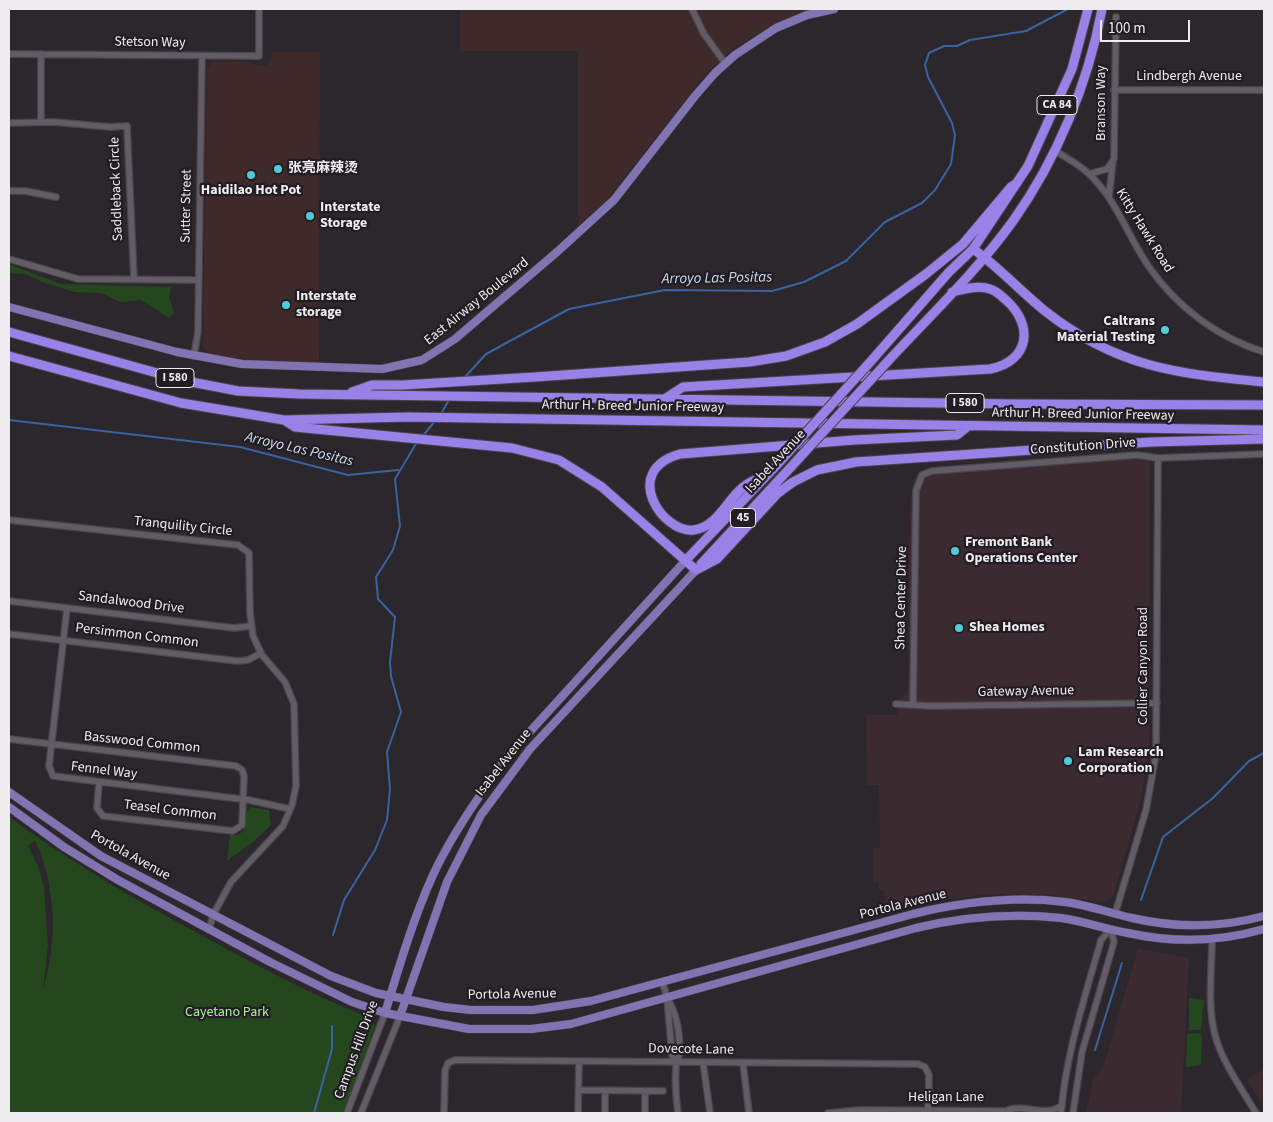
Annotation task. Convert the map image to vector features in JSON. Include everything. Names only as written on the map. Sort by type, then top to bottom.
[{"type":"highway","name":"Isabel Avenue","points":[[685,561],[872,360],[949,272],[973,249],[1018,183],[1040,144],[1072,69],[1088,9]]},
{"type":"highway","name":"Isabel Avenue","points":[[696,570],[985,257],[1013,221],[1054,150],[1071,114],[1102,9]]},
{"type":"highway","points":[[347,394],[372,385],[483,380],[749,362],[786,356],[825,342],[858,324],[963,244],[1011,187],[1018,183]]},
{"type":"highway","points":[[973,249],[985,257],[1044,310],[1072,331],[1115,354],[1180,374],[1264,382]]},
{"type":"highway","points":[[666,398],[683,387],[990,369],[1000,367],[1016,357],[1023,342],[1024,326],[1022,318],[1012,305],[990,289],[972,288],[952,292]]},
{"type":"highway","name":"Arthur H. Breed Junior Freeway","points":[[9,332],[211,386],[238,391],[470,398],[666,398],[1014,404],[1264,405]]},
{"type":"highway","name":"Arthur H. Breed Junior Freeway","points":[[9,356],[181,403],[284,420],[408,417],[968,428],[1264,430]]},
{"type":"highway","points":[[284,420],[295,427],[529,451],[574,467],[602,486],[696,570],[718,559],[772,499],[793,482],[830,466],[856,462],[1151,442],[1264,439]]},
{"type":"highway","points":[[764,478],[748,483],[711,522],[696,530],[681,528],[663,514],[651,496],[649,485],[656,468],[662,461],[680,454],[854,440],[958,435],[968,428]]},
{"type":"main road","name":"East Airway Boulevard","points":[[9,307],[194,356],[265,366],[382,368],[409,364],[434,354],[558,252],[614,200],[696,96],[725,63],[748,45],[776,28],[834,9]]},
{"type":"main road","name":"Isabel Avenue","points":[[390,996],[416,917],[434,874],[460,826],[490,781],[506,758],[685,561]]},
{"type":"main road","name":"Isabel Avenue","points":[[406,1000],[447,882],[481,815],[530,749],[696,570]]},
{"type":"main road","name":"Portola Avenue","points":[[9,792],[101,856],[331,976],[355,986],[406,1000],[471,1010],[533,1010],[591,1001],[913,914],[968,903],[1007,900],[1065,902],[1115,914],[1180,926],[1211,925],[1264,916]]},
{"type":"main road","name":"Portola Avenue","points":[[9,807],[84,860],[206,928],[330,993],[384,1013],[470,1029],[532,1029],[579,1022],[916,928],[952,921],[1023,915],[1063,919],[1165,939],[1212,939],[1264,929]]},
{"type":"main road","name":"Collier Canyon Road","points":[[1111,929],[1115,914]]},
{"type":"main road","name":"Campus Hill Drive","points":[[384,1013],[390,996]]},
{"type":"main road","name":"Campus Hill Drive","points":[[400,1016],[406,1000]]},
{"type":"street","name":"Stetson Way","points":[[9,54],[259,56],[259,9]]},
{"type":"street","points":[[692,9],[704,34],[725,63]]},
{"type":"street","name":"Branson Way","points":[[1089,174],[1108,169],[1113,161],[1116,17]]},
{"type":"street","points":[[41,54],[41,122]]},
{"type":"street","name":"Sutter Street","points":[[194,356],[198,331],[202,56]]},
{"type":"street","name":"Lindbergh Avenue","points":[[1114,90],[1264,90]]},
{"type":"street","name":"Saddleback Circle","points":[[9,123],[41,122],[110,127],[127,126],[134,279]]},
{"type":"street","name":"Kitty Hawk Road","points":[[1054,150],[1089,174],[1109,196],[1148,266],[1168,292],[1200,320],[1225,336],[1264,352]]},
{"type":"street","points":[[1109,196],[1113,161]]},
{"type":"street","points":[[9,191],[25,190],[56,197]]},
{"type":"street","points":[[9,259],[78,279],[199,280]]},
{"type":"street","name":"Constitution Drive","points":[[916,491],[918,480],[926,472],[932,471],[1137,455],[1158,458],[1264,454]]},
{"type":"street","name":"Collier Canyon Road","points":[[1115,914],[1150,791],[1156,754],[1158,458]]},
{"type":"street","name":"Shea Center Drive","points":[[913,705],[916,491]]},
{"type":"street","name":"Tranquility Circle","points":[[9,520],[240,546],[248,551],[250,558],[251,626],[261,653],[285,682],[294,704],[296,780],[290,809],[276,835],[236,874],[206,928]]},
{"type":"street","name":"Sandalwood Drive","points":[[9,601],[234,628],[251,626]]},
{"type":"street","name":"Fennel Way","points":[[67,608],[49,768],[53,776],[244,799],[290,809]]},
{"type":"street","name":"Persimmon Common","points":[[9,634],[237,661],[248,660],[261,653]]},
{"type":"street","name":"Gateway Avenue","points":[[896,704],[1157,703]]},
{"type":"street","name":"Basswood Common","points":[[9,739],[236,766],[244,774],[244,799]]},
{"type":"street","name":"Teasel Common","points":[[99,783],[97,808],[103,816],[232,831],[237,830],[242,825],[244,799]]},
{"type":"street","name":"Collier Canyon Road","points":[[1061,1113],[1074,1034],[1101,940],[1111,929]]},
{"type":"street","name":"Collier Canyon Road","points":[[1073,1113],[1082,1052],[1114,942],[1111,929]]},
{"type":"street","points":[[1212,939],[1212,1016],[1215,1035],[1223,1054],[1256,1113]]},
{"type":"street","points":[[663,983],[667,998],[674,1008],[677,1026],[680,1055],[676,1062],[678,1113]]},
{"type":"street","name":"Campus Hill Drive","points":[[348,1113],[384,1013]]},
{"type":"street","name":"Campus Hill Drive","points":[[362,1113],[400,1016]]},
{"type":"street","name":"Dovecote Lane","points":[[444,1113],[445,1071],[448,1063],[455,1060],[918,1064],[925,1068],[929,1075],[928,1111]]},
{"type":"street","points":[[578,1113],[579,1061]]},
{"type":"street","points":[[703,1062],[710,1113]]},
{"type":"street","points":[[743,1063],[749,1113]]},
{"type":"street","points":[[578,1090],[663,1091]]},
{"type":"street","points":[[605,1091],[605,1113]]},
{"type":"street","points":[[645,1091],[645,1113]]},
{"type":"street","name":"Heligan Lane","points":[[828,1113],[860,1110],[972,1112],[1006,1111],[1014,1108],[1052,1111],[1062,1105]]},
{"type":"shaded area","points":[[460,9],[813,9],[778,22],[734,48],[703,77],[607,200],[578,226],[578,51],[460,51]]},
{"type":"shaded area","points":[[272,52],[320,52],[319,363],[247,360],[208,353],[203,348],[207,68],[213,61],[244,61],[265,66],[270,62]]},
{"type":"shaded area","points":[[1150,451],[1149,749],[1140,803],[1113,897],[1104,902],[1050,895],[991,894],[944,900],[886,914],[884,890],[878,889],[878,882],[873,881],[873,848],[880,848],[879,785],[867,785],[866,715],[897,715],[898,698],[903,697],[908,690],[910,506],[913,480],[920,472],[927,468]]},
{"type":"shaded area","points":[[1138,949],[1189,958],[1181,1113],[1086,1113],[1093,1080],[1103,1068]]},
{"type":"shaded area","points":[[1264,1069],[1264,1108],[1247,1079]]},
{"type":"green space","points":[[9,264],[61,284],[171,287],[169,298],[174,312],[169,318],[141,300],[121,302],[101,293],[75,292],[47,284],[25,274],[9,273]]},
{"type":"green space","points":[[250,807],[269,810],[271,825],[253,842],[227,861],[230,835],[238,835],[244,830],[247,812]]},
{"type":"green space","name":"Cayetano Park","points":[[9,817],[80,865],[152,908],[284,979],[366,1016],[365,1019],[370,1024],[375,1025],[344,1113],[9,1113]],"holes":[[[35,840],[42,857],[51,895],[53,933],[48,971],[43,989],[48,945],[44,888],[39,868],[28,846]]]},
{"type":"green space","points":[[1189,998],[1204,1000],[1201,1030],[1189,1030]]},
{"type":"green space","points":[[1200,1033],[1202,1037],[1201,1065],[1186,1067],[1187,1034]]},
{"type":"waterway","name":"Arroyo Las Positas","points":[[464,378],[486,354],[569,309],[665,290],[772,291],[804,282],[846,261],[885,222],[922,203],[935,190],[951,164],[955,135],[952,123],[928,77],[925,65],[929,53],[944,46],[957,46],[970,40],[1026,31],[1068,9]]},
{"type":"waterway","name":"Arroyo Las Positas","points":[[441,414],[450,398]]},
{"type":"waterway","name":"Arroyo Las Positas","points":[[9,420],[240,447],[348,475],[398,470]]},
{"type":"waterway","name":"Arroyo Las Positas","points":[[422,437],[435,421]]},
{"type":"waterway","points":[[333,935],[344,900],[375,850],[387,820],[390,789],[387,752],[401,712],[391,676],[390,662],[395,617],[378,599],[376,577],[393,550],[400,526],[395,479],[417,442]]},
{"type":"waterway","points":[[1141,900],[1163,837],[1213,798],[1249,761],[1264,753]]},
{"type":"waterway","points":[[1095,1050],[1122,963]]},
{"type":"waterway","points":[[314,1113],[332,1049],[332,1026]]},
{"type":"place","name":"张亮麻辣烫","points":[[278,169]]},
{"type":"place","name":"Haidilao Hot Pot","points":[[251,175]]},
{"type":"place","name":"Interstate Storage","points":[[310,216]]},
{"type":"place","name":"Interstate storage","points":[[286,305]]},
{"type":"place","name":"Caltrans Material Testing","points":[[1165,330]]},
{"type":"place","name":"Fremont Bank Operations Center","points":[[955,551]]},
{"type":"place","name":"Shea Homes","points":[[959,628]]},
{"type":"place","name":"Lam Research Corporation","points":[[1068,761]]}]
